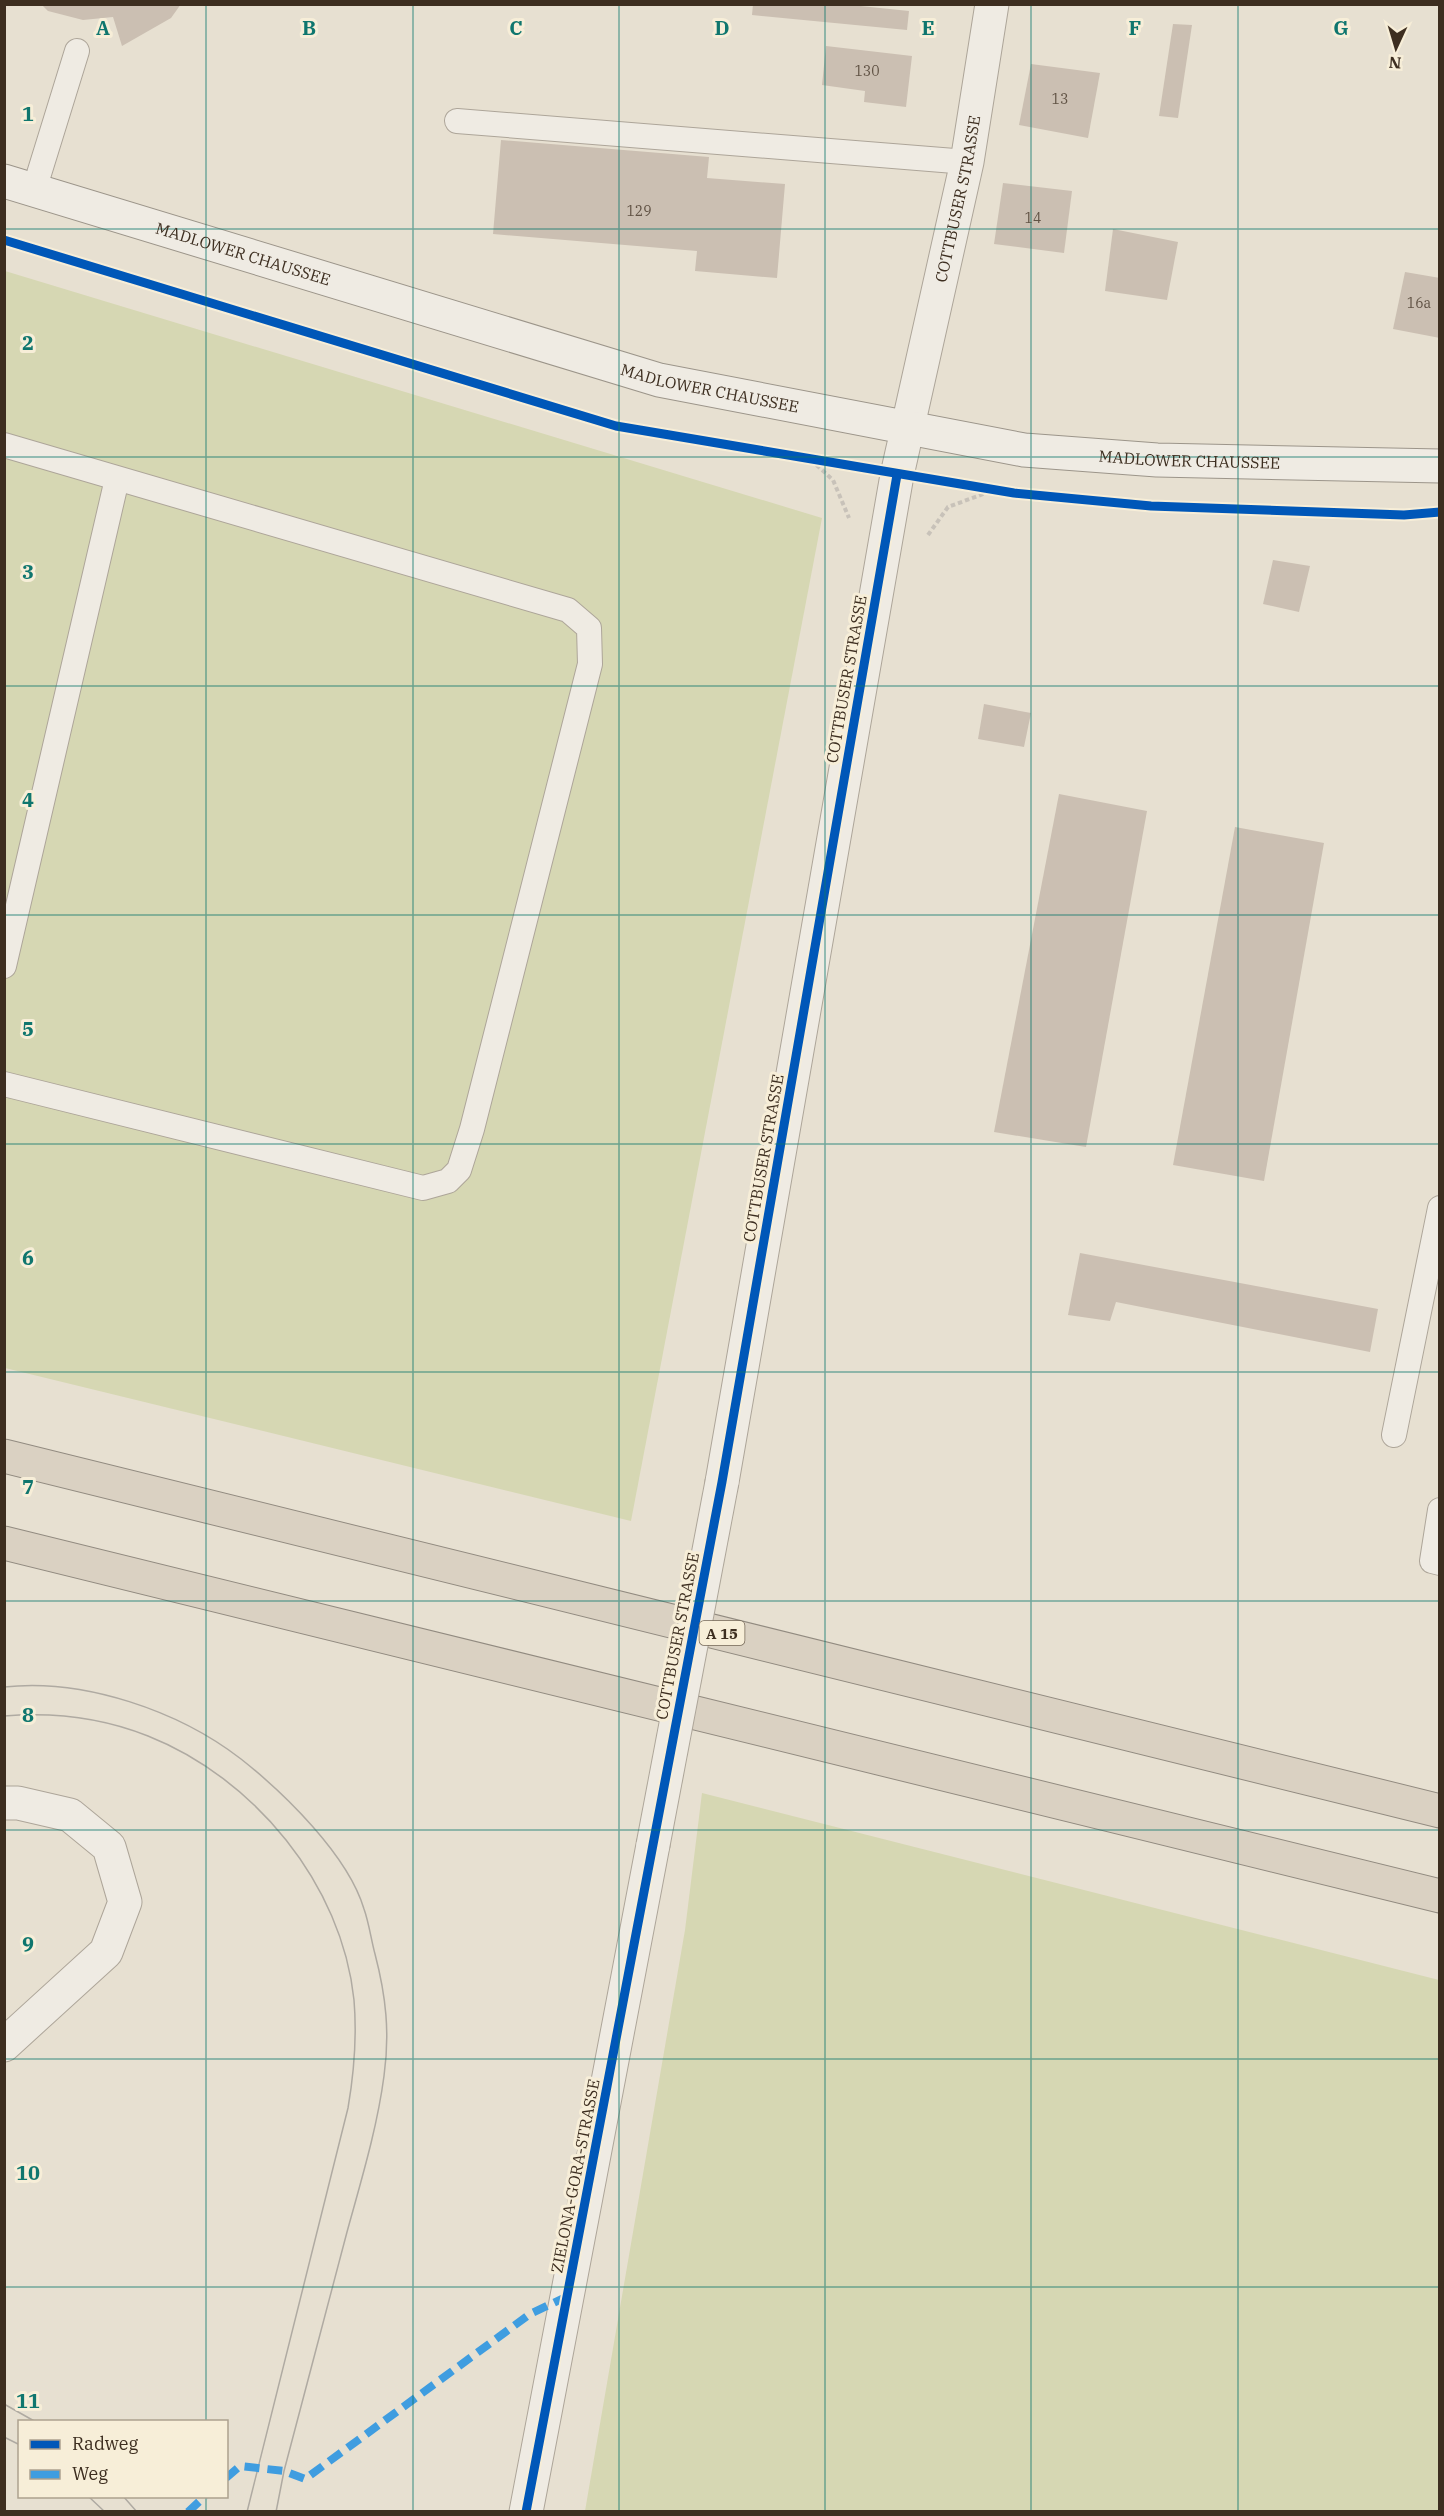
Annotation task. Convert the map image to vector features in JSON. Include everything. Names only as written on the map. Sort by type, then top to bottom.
[{"type":"highway","name":"A 15","points":[[4,1456],[1440,1811]]},
{"type":"highway","points":[[4,1543],[1440,1896]]},
{"type":"street","name":"COTTBUSER STRASSE","points":[[653,1845],[722,1482],[907,429],[967,162],[992,4]]},
{"type":"street","name":"MADLOWER CHAUSSEE","points":[[19,185],[659,380],[1024,450],[1146,459],[1440,466]]},
{"type":"street","points":[[4,1803],[18,1803],[70,1815],[109,1847],[125,1902],[106,1952],[4,2045]]},
{"type":"street","name":"ZIELONA-GORA-STRASSE","points":[[526,2511],[653,1845]]},
{"type":"lane","points":[[19,185],[76,51]]},
{"type":"lane","points":[[457,121],[967,162]]},
{"type":"lane","points":[[4,445],[568,610],[590,628],[590,664],[472,1129],[459,1170],[448,1181],[423,1188],[4,1084]]},
{"type":"lane","points":[[4,966],[117,479]]},
{"type":"lane","points":[[1394,1435],[1440,1208]]},
{"type":"lane","points":[[1440,1510],[1432,1561],[1440,1563]]},
{"type":"green space","points":[[5,271],[822,518],[631,1521],[5,1368]]},
{"type":"green space","points":[[702,1793],[1439,1980],[1439,2511],[585,2511],[685,1930]]},
{"type":"building","points":[[41,4],[181,4],[171,18],[122,46],[113,17],[83,20],[48,11]]},
{"type":"building","points":[[753,4],[841,4],[909,11],[907,30],[752,15]]},
{"type":"building","points":[[1173,24],[1192,25],[1178,118],[1159,116]]},
{"type":"building","points":[[826,46],[912,56],[906,107],[864,102],[865,91],[822,85]]},
{"type":"building","points":[[1031,64],[1100,73],[1088,138],[1019,125]]},
{"type":"building","points":[[501,140],[709,157],[707,178],[785,184],[777,278],[695,271],[697,251],[493,234]]},
{"type":"building","points":[[1003,183],[1072,191],[1064,253],[994,244]]},
{"type":"building","points":[[1113,229],[1178,242],[1167,300],[1105,291]]},
{"type":"building","points":[[1405,272],[1440,278],[1440,338],[1393,329]]},
{"type":"building","points":[[1273,560],[1310,566],[1299,612],[1263,604]]},
{"type":"building","points":[[984,704],[1031,713],[1024,747],[978,739]]},
{"type":"building","points":[[1059,794],[1147,811],[1086,1147],[994,1132]]},
{"type":"building","points":[[1235,827],[1324,843],[1264,1181],[1173,1165]]},
{"type":"building","points":[[1080,1253],[1378,1309],[1370,1352],[1116,1302],[1110,1321],[1068,1315]]},
{"type":"tram line","points":[[4,1687],[35,1686],[98,1693],[160,1713],[216,1742],[258,1773],[313,1826],[344,1868],[356,1888],[364,1909],[384,2000],[387,2030],[384,2076],[368,2155],[284,2471],[276,2512]]},
{"type":"tram line","points":[[4,1716],[59,1716],[95,1721],[131,1730],[187,1755],[223,1779],[257,1807],[286,1840],[311,1877],[332,1916],[346,1957],[354,2000],[355,2027],[348,2108],[247,2512]]},
{"type":"tram line","points":[[4,2404],[32,2420]]},
{"type":"tram line","points":[[4,2437],[18,2444]]},
{"type":"tram line","points":[[90,2498],[105,2512]]},
{"type":"tram line","points":[[125,2498],[137,2512]]},
{"type":"marked path","points":[[228,2476],[240,2466],[284,2471],[305,2479],[530,2314],[568,2296]]},
{"type":"marked path","points":[[188,2512],[203,2498]]},
{"type":"cycle path","points":[[4,240],[616,426],[1014,493],[1151,506],[1404,515],[1440,512]]},
{"type":"cycle path","points":[[526,2512],[722,1482],[897,475]]}]
